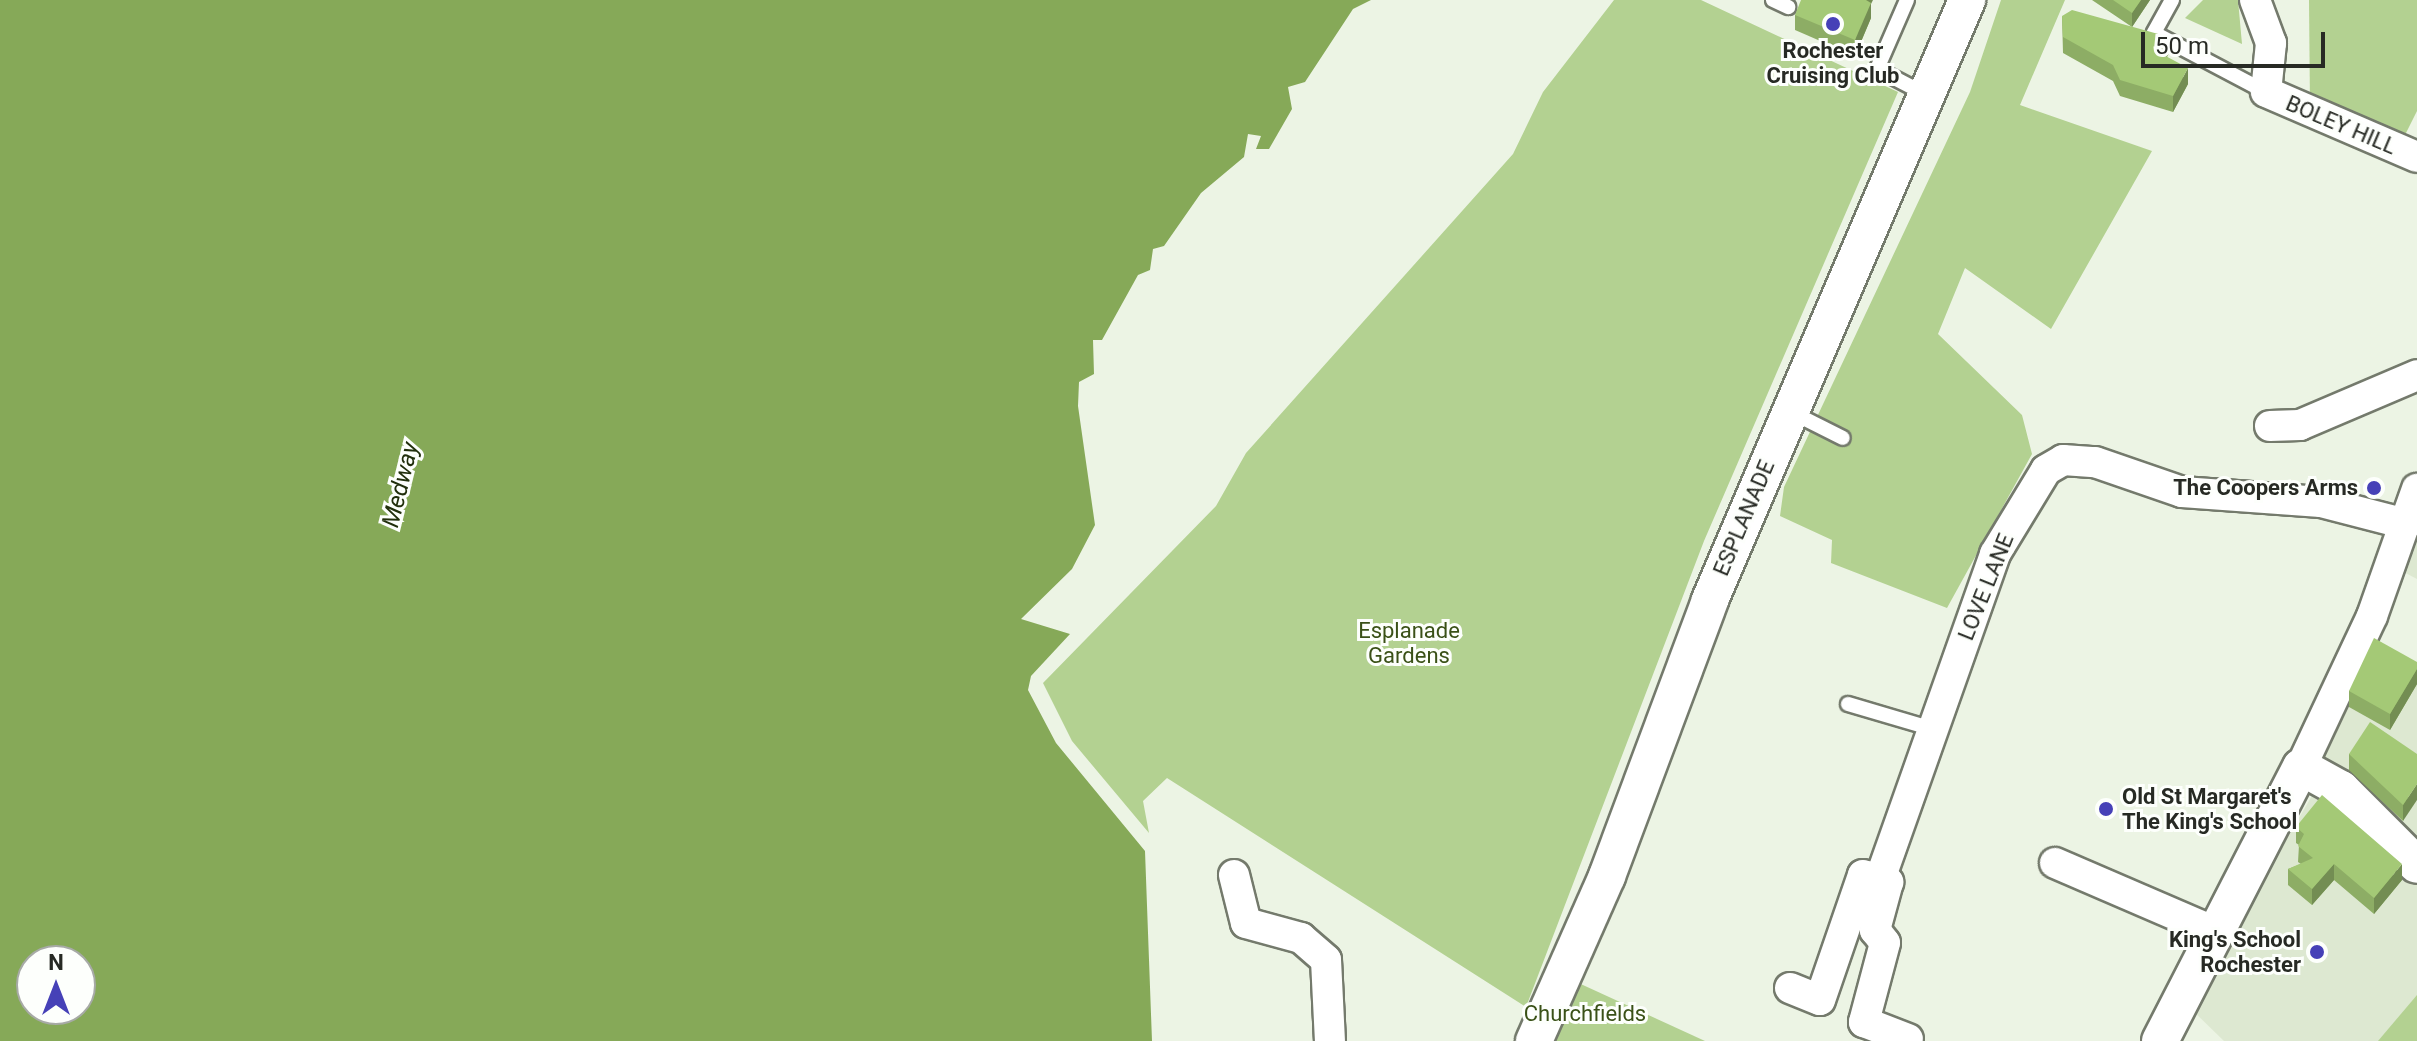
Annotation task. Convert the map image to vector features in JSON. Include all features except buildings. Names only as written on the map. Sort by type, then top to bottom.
[{"type":"street","name":"ESPLANADE","points":[[1534,1041],[1789,411],[1967,0]]},
{"type":"street","points":[[2255,0],[2271,43],[2266,92]]},
{"type":"street","name":"BOLEY HILL","points":[[2266,92],[2417,157]]},
{"type":"street","points":[[2270,426],[2300,425],[2417,375]]},
{"type":"street","name":"LOVE LANE","points":[[1908,1039],[1864,1022],[1885,943],[1875,930],[1888,882],[1880,879],[1995,554],[2046,470],[2063,460],[2095,462],[2182,492],[2318,501],[2406,524]]},
{"type":"street","points":[[2160,1041],[2301,767],[2406,524],[2417,489]]},
{"type":"street","points":[[2301,767],[2341,789],[2417,865]]},
{"type":"street","points":[[2055,863],[2215,932]]},
{"type":"street","points":[[1234,875],[1246,923],[1301,938],[1326,960],[1330,1041]]},
{"type":"street","points":[[1790,988],[1820,1000],[1863,875],[1880,879]]},
{"type":"lane","points":[[1773,0],[1788,7]]},
{"type":"lane","points":[[1907,0],[1877,69],[1927,95]]},
{"type":"lane","points":[[2172,0],[2154,33],[2266,92]]},
{"type":"lane","points":[[1789,411],[1843,438]]},
{"type":"lane","points":[[1848,704],[1933,729]]},
{"type":"shaded area","points":[[2417,517],[2417,579],[2396,568]]},
{"type":"shaded area","points":[[2367,639],[2417,669],[2417,847],[2314,756]]},
{"type":"shaded area","name":"King's School Rochester","points":[[2316,789],[2417,885],[2417,1041],[2224,1041],[2188,1006]]},
{"type":"green space","name":"Esplanade Gardens","points":[[1614,0],[1701,0],[1898,92],[1704,541],[1526,1007],[1167,778],[1143,801],[1149,833],[1072,741],[1043,683],[1216,506],[1246,453],[1513,154],[1543,92]]},
{"type":"green space","points":[[2001,0],[2065,0],[2020,105],[2152,151],[2051,329],[1965,268],[1938,334],[2022,415],[2032,454],[1947,608],[1831,563],[1832,540],[1780,516],[1784,487],[1970,92]]},
{"type":"green space","points":[[2203,0],[2238,0],[2242,44],[2185,18]]},
{"type":"green space","points":[[2309,0],[2417,0],[2417,111],[2401,143],[2310,107]]},
{"type":"green space","name":"Churchfields","points":[[1572,980],[1705,1041],[1547,1041]]},
{"type":"green space","points":[[2417,995],[2417,1041],[2378,1041]]},
{"type":"water","name":"Medway","points":[[0,0],[1371,0],[1353,9],[1305,82],[1288,87],[1292,109],[1269,149],[1256,149],[1261,136],[1248,134],[1244,157],[1201,193],[1164,246],[1153,249],[1150,270],[1138,275],[1102,340],[1093,340],[1094,374],[1079,382],[1078,406],[1095,525],[1072,569],[1021,619],[1070,634],[1031,676],[1028,690],[1056,743],[1145,851],[1152,1041],[0,1041]]},
{"type":"place","name":"Rochester Cruising Club","points":[[1833,24]]},
{"type":"place","name":"The Coopers Arms","points":[[2374,488]]},
{"type":"place","name":"Old St Margaret's The King's School","points":[[2106,809]]},
{"type":"place","name":"King's School Rochester","points":[[2317,952]]}]
